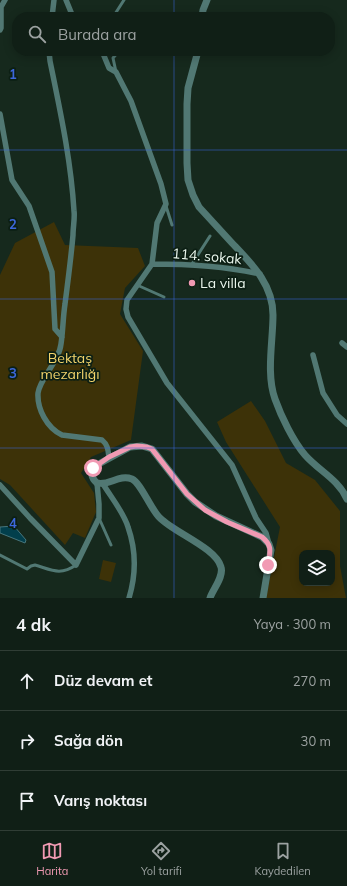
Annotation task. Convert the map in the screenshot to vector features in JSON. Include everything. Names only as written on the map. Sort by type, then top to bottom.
[{"type":"street","points":[[0,30],[1,7],[5,0]]},
{"type":"street","points":[[53,12],[54,0]]},
{"type":"street","points":[[66,0],[72,12]]},
{"type":"street","points":[[203,12],[207,0]]},
{"type":"street","points":[[50,56],[66,139],[74,212],[71,261],[63,318],[62,337],[58,355],[40,385],[38,401],[40,410],[51,428],[56,432],[62,435],[102,440],[108,448],[109,457]]},
{"type":"street","points":[[104,56],[109,68],[116,72],[134,108],[161,184],[166,204],[158,222],[152,264],[127,300],[126,309],[128,317],[167,383],[232,465],[256,518],[266,533],[271,550],[263,598]]},
{"type":"street","points":[[197,56],[191,75],[187,104],[188,180],[193,195],[199,207],[260,274],[266,285],[272,304],[273,313],[271,380],[275,400],[292,434],[306,456],[338,485],[347,499]]},
{"type":"street","points":[[0,114],[12,180],[29,206],[52,272],[55,329],[62,337]]},
{"type":"street","name":"114. sokak","points":[[152,264],[192,264],[233,268],[260,274]]},
{"type":"street","points":[[313,355],[323,393],[337,415],[347,424]]},
{"type":"street","points":[[129,598],[132,586],[135,555],[128,526],[100,484],[92,479],[91,475],[93,468],[109,457],[130,447],[142,446],[152,449],[187,494],[196,502],[216,516],[262,537],[269,544]]},
{"type":"street","points":[[100,484],[122,478],[128,478],[136,482],[159,518],[216,558],[222,571],[210,598]]},
{"type":"street","points":[[0,485],[76,565],[99,518],[100,484]]},
{"type":"lane","points":[[116,12],[124,0]]},
{"type":"lane","points":[[115,56],[113,58],[116,72]]},
{"type":"lane","points":[[166,204],[172,225]]},
{"type":"lane","points":[[192,264],[210,236]]},
{"type":"lane","points":[[137,285],[164,297]]},
{"type":"lane","points":[[99,518],[111,545]]},
{"type":"lane","points":[[0,555],[27,569],[34,565],[58,572],[68,570],[76,565]]},
{"type":"green space","name":"Bektaş mezarlığı","points":[[54,222],[65,245],[138,248],[145,266],[125,288],[120,314],[143,351],[131,440],[91,457],[81,473],[94,493],[96,512],[85,538],[73,533],[65,545],[10,485],[0,479],[0,275],[15,243]]},
{"type":"green space","points":[[251,401],[265,421],[286,463],[315,480],[340,511],[340,566],[346,598],[266,598],[280,527],[226,442],[217,422]]},
{"type":"green space","points":[[103,560],[116,563],[111,582],[99,579]]},
{"type":"water","points":[[14,526],[26,540],[25,543],[0,533],[0,527]]},
{"type":"place","name":"La villa","points":[[192,283]]},
{"type":"route","points":[[93,468],[109,457],[130,447],[142,446],[152,449],[187,494],[205,510],[266,540],[271,550],[268,565]]}]
